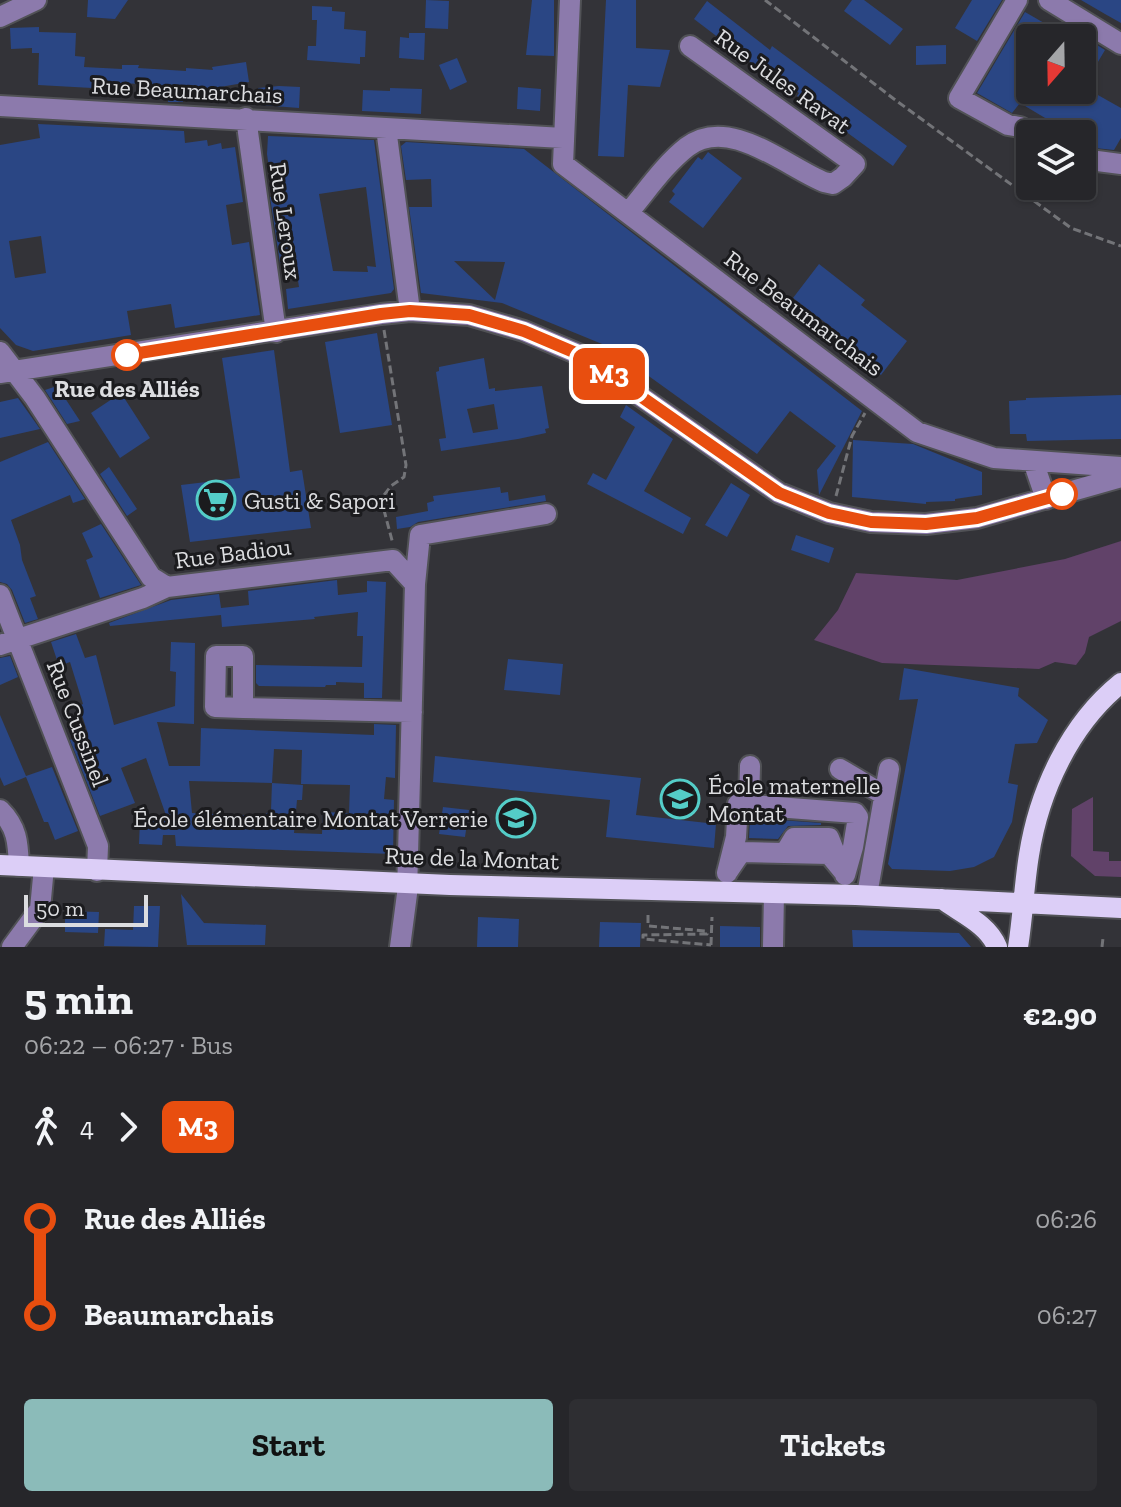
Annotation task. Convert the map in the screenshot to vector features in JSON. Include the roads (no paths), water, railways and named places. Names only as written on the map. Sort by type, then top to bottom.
[{"type":"main road","points":[[1018,947],[1030,849],[1047,788],[1072,737],[1108,693],[1121,683]]},
{"type":"main road","name":"Rue de la Montat","points":[[10,866],[407,883],[861,895],[1121,908]]},
{"type":"main road","points":[[942,899],[982,927],[997,947]]},
{"type":"street","points":[[0,17],[36,0]]},
{"type":"street","points":[[563,138],[570,0]]},
{"type":"street","points":[[1016,126],[959,98],[1017,0]]},
{"type":"street","points":[[1049,0],[1121,44]]},
{"type":"street","name":"Rue Jules Ravat","points":[[628,213],[687,147],[713,137],[729,137],[745,142],[833,184],[855,164],[690,46]]},
{"type":"street","name":"Rue Beaumarchais","points":[[0,106],[563,138],[563,164],[917,432],[994,458],[1121,467]]},
{"type":"street","name":"Rue Leroux","points":[[246,118],[276,332]]},
{"type":"street","points":[[386,128],[410,311]]},
{"type":"street","points":[[1096,161],[1121,164]]},
{"type":"street","points":[[7,373],[381,314],[410,311],[469,315],[524,331],[583,356],[779,493],[829,513],[871,522],[926,524],[977,518],[1121,477]]},
{"type":"street","name":"Rue Badiou","points":[[0,352],[7,373],[35,398],[151,577],[167,587],[393,560],[415,584]]},
{"type":"street","points":[[1033,461],[1046,499]]},
{"type":"street","points":[[400,947],[407,883],[415,584],[420,535],[546,514]]},
{"type":"street","points":[[9,642],[143,598],[167,587]]},
{"type":"street","name":"Rue Cussinel","points":[[0,595],[9,642],[98,846],[97,871]]},
{"type":"street","points":[[243,708],[412,712]]},
{"type":"street","points":[[749,804],[750,766]]},
{"type":"street","points":[[840,769],[884,795]]},
{"type":"street","points":[[861,895],[889,769]]},
{"type":"street","points":[[727,873],[736,837],[738,804],[830,820],[844,873]]},
{"type":"street","points":[[0,810],[13,823],[19,845],[10,866]]},
{"type":"street","points":[[785,853],[791,812]]},
{"type":"street","points":[[785,853],[794,838],[829,838],[844,873],[861,895]]},
{"type":"street","points":[[718,892],[741,852],[785,853]]},
{"type":"street","points":[[12,947],[40,909],[44,867]]},
{"type":"street","points":[[773,947],[774,893]]},
{"type":"place","name":"Rue des Alliés","points":[[127,355]]},
{"type":"place","name":"Gusti & Sapori","points":[[216,500]]},
{"type":"place","name":"École maternelle Montat","points":[[680,799]]},
{"type":"place","name":"École élémentaire Montat Verrerie","points":[[516,818]]}]
